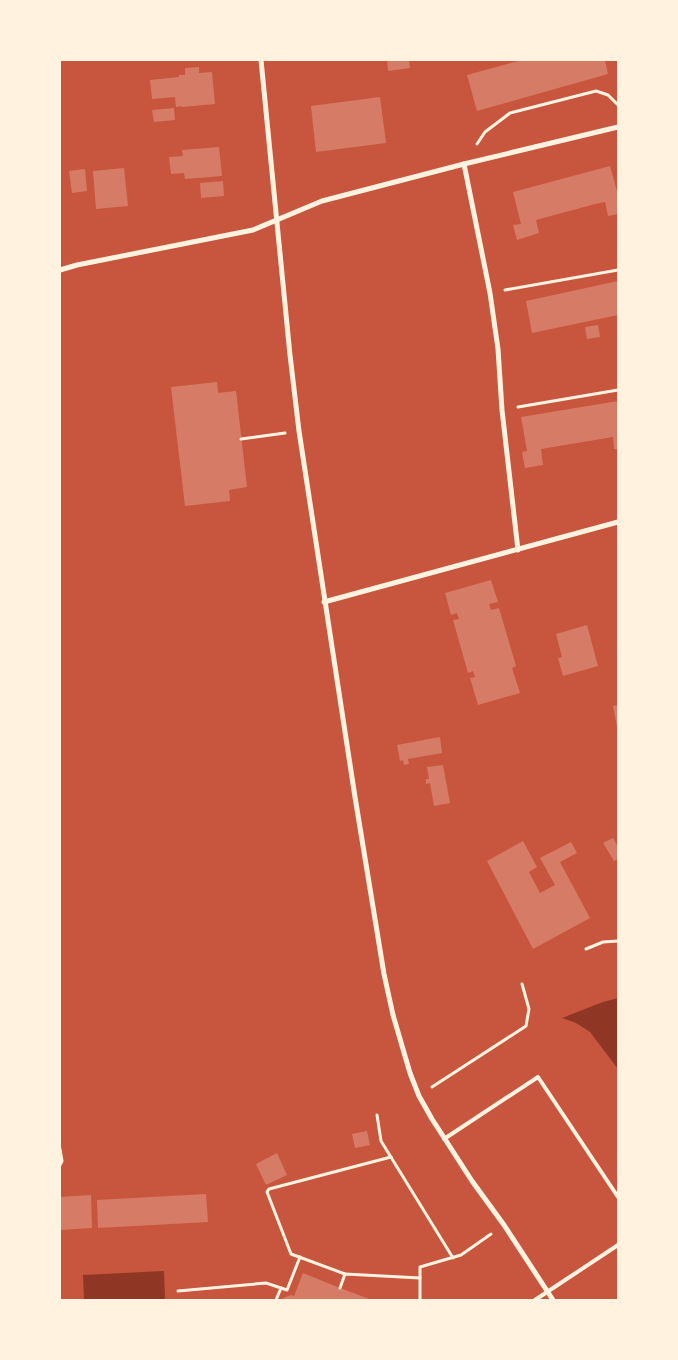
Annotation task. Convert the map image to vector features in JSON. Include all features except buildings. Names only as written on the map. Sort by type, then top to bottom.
[{"type":"street","points":[[261,60],[299,431],[324,602],[384,974],[393,1015],[410,1073],[419,1096],[444,1139],[553,1300]]},
{"type":"street","points":[[60,270],[77,264],[253,230],[322,202],[464,164],[618,127]]},
{"type":"street","points":[[464,164],[490,293],[498,349],[502,410],[518,550]]},
{"type":"street","points":[[324,602],[618,522]]},
{"type":"lane","points":[[444,1139],[538,1077],[618,1197]]},
{"type":"lane","points":[[535,1300],[618,1245]]},
{"type":"path","points":[[464,164],[485,132],[510,113],[596,91],[608,95],[618,105]]},
{"type":"path","points":[[490,293],[618,270]]},
{"type":"path","points":[[502,410],[618,390]]},
{"type":"path","points":[[242,438],[299,431]]},
{"type":"path","points":[[586,949],[603,942],[618,941]]},
{"type":"path","points":[[419,1096],[526,1026],[529,1009],[522,984]]},
{"type":"path","points":[[377,1115],[381,1141],[453,1258]]},
{"type":"path","points":[[60,1149],[62,1161],[60,1165]]},
{"type":"path","points":[[391,1157],[269,1189],[267,1192],[291,1254],[345,1274],[420,1278]]},
{"type":"path","points":[[420,1300],[420,1267],[461,1255],[504,1225]]},
{"type":"path","points":[[178,1291],[266,1283],[287,1290],[300,1257]]},
{"type":"path","points":[[340,1288],[345,1274]]},
{"type":"path","points":[[276,1300],[280,1288]]},
{"type":"shaded area","points":[[618,998],[618,1069],[590,1032],[576,1023],[562,1018]]},
{"type":"shaded area","points":[[164,1271],[165,1300],[84,1300],[83,1275]]}]
